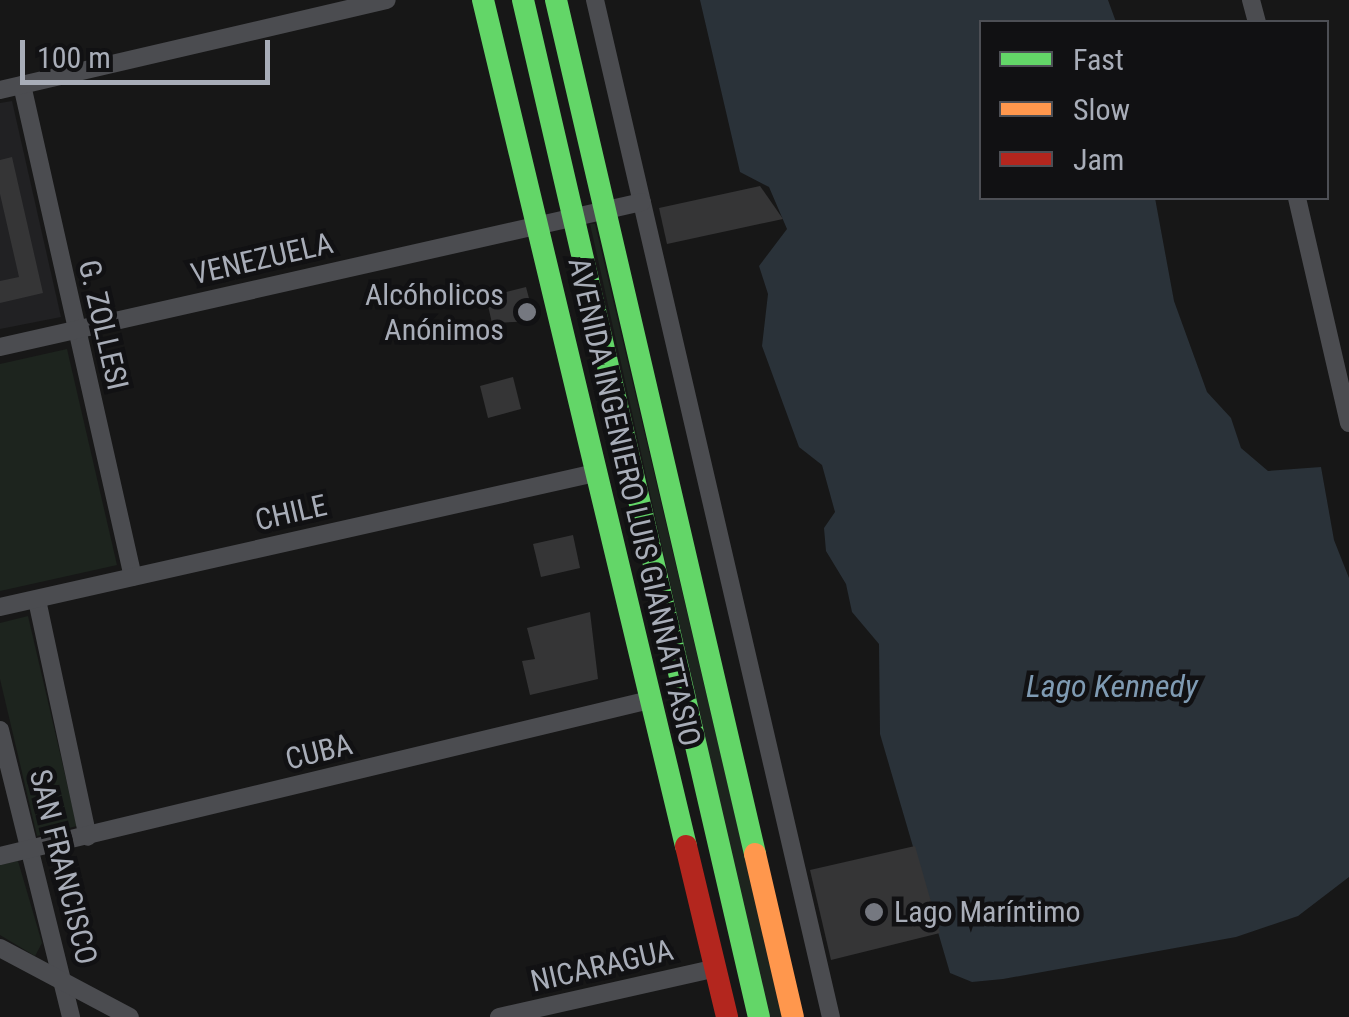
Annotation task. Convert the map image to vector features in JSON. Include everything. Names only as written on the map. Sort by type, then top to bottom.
[{"type":"main road","name":"AVENIDA INGENIERO LUIS GIANNATTASIO","points":[[483,0],[727,1017]]},
{"type":"main road","name":"AVENIDA INGENIERO LUIS GIANNATTASIO","points":[[522,0],[759,1017]]},
{"type":"main road","name":"AVENIDA INGENIERO LUIS GIANNATTASIO","points":[[556,0],[793,1017]]},
{"type":"street","points":[[0,90],[387,0]]},
{"type":"street","points":[[595,0],[831,1017]]},
{"type":"street","name":"G. ZOLLESI","points":[[22,86],[133,577]]},
{"type":"street","points":[[1297,200],[1349,423]]},
{"type":"street","name":"VENEZUELA","points":[[0,347],[536,222],[642,202]]},
{"type":"street","name":"CHILE","points":[[0,607],[595,473]]},
{"type":"street","name":"SAN FRANCISCO","points":[[36,600],[88,836]]},
{"type":"street","name":"CUBA","points":[[0,856],[650,700]]},
{"type":"street","name":"SAN FRANCISCO","points":[[0,730],[71,1017]]},
{"type":"street","points":[[0,948],[130,1017]]},
{"type":"street","name":"NICARAGUA","points":[[499,1017],[716,968]]},
{"type":"shaded area","points":[[12,101],[61,317],[0,329],[0,103]]},
{"type":"shaded area","points":[[590,224],[595,224],[783,1017],[767,1017]]},
{"type":"shaded area","points":[[67,349],[117,565],[0,591],[0,364]]},
{"type":"shaded area","points":[[28,616],[77,826],[37,836],[0,679],[0,623]]},
{"type":"shaded area","points":[[18,861],[42,943],[35,956],[0,935],[0,865]]},
{"type":"water","name":"Lago Kennedy","points":[[700,0],[1108,0],[1115,20],[979,20],[979,200],[1155,200],[1174,301],[1207,392],[1231,418],[1241,448],[1268,471],[1321,467],[1334,540],[1349,578],[1349,877],[1298,916],[1236,937],[1003,979],[972,982],[950,973],[880,734],[879,644],[852,612],[846,584],[826,551],[824,528],[835,512],[822,465],[799,447],[762,346],[768,294],[759,266],[787,229],[769,187],[740,172]]},
{"type":"building","points":[[12,157],[43,293],[0,303],[0,281],[19,277],[0,194],[0,160]]},
{"type":"building","points":[[760,186],[783,219],[667,244],[659,208]]},
{"type":"building","points":[[526,287],[535,321],[492,323],[486,297]]},
{"type":"building","points":[[513,377],[521,409],[488,418],[480,386]]},
{"type":"building","points":[[573,535],[580,568],[541,577],[533,544]]},
{"type":"building","points":[[590,612],[598,679],[530,695],[522,661],[535,659],[527,628]]},
{"type":"building","name":"Lago Maríntimo","points":[[915,846],[940,933],[831,960],[810,870]]},
{"type":"traffic: fast","points":[[483,0],[686,846]]},
{"type":"traffic: fast","points":[[523,0],[759,1017]]},
{"type":"traffic: fast","points":[[556,0],[755,854]]},
{"type":"traffic: slow","points":[[755,854],[793,1017]]},
{"type":"traffic: jam","points":[[686,846],[727,1017]]},
{"type":"place","name":"Alcóholicos Anónimos","points":[[527,312]]},
{"type":"place","name":"Lago Maríntimo","points":[[874,912]]}]
